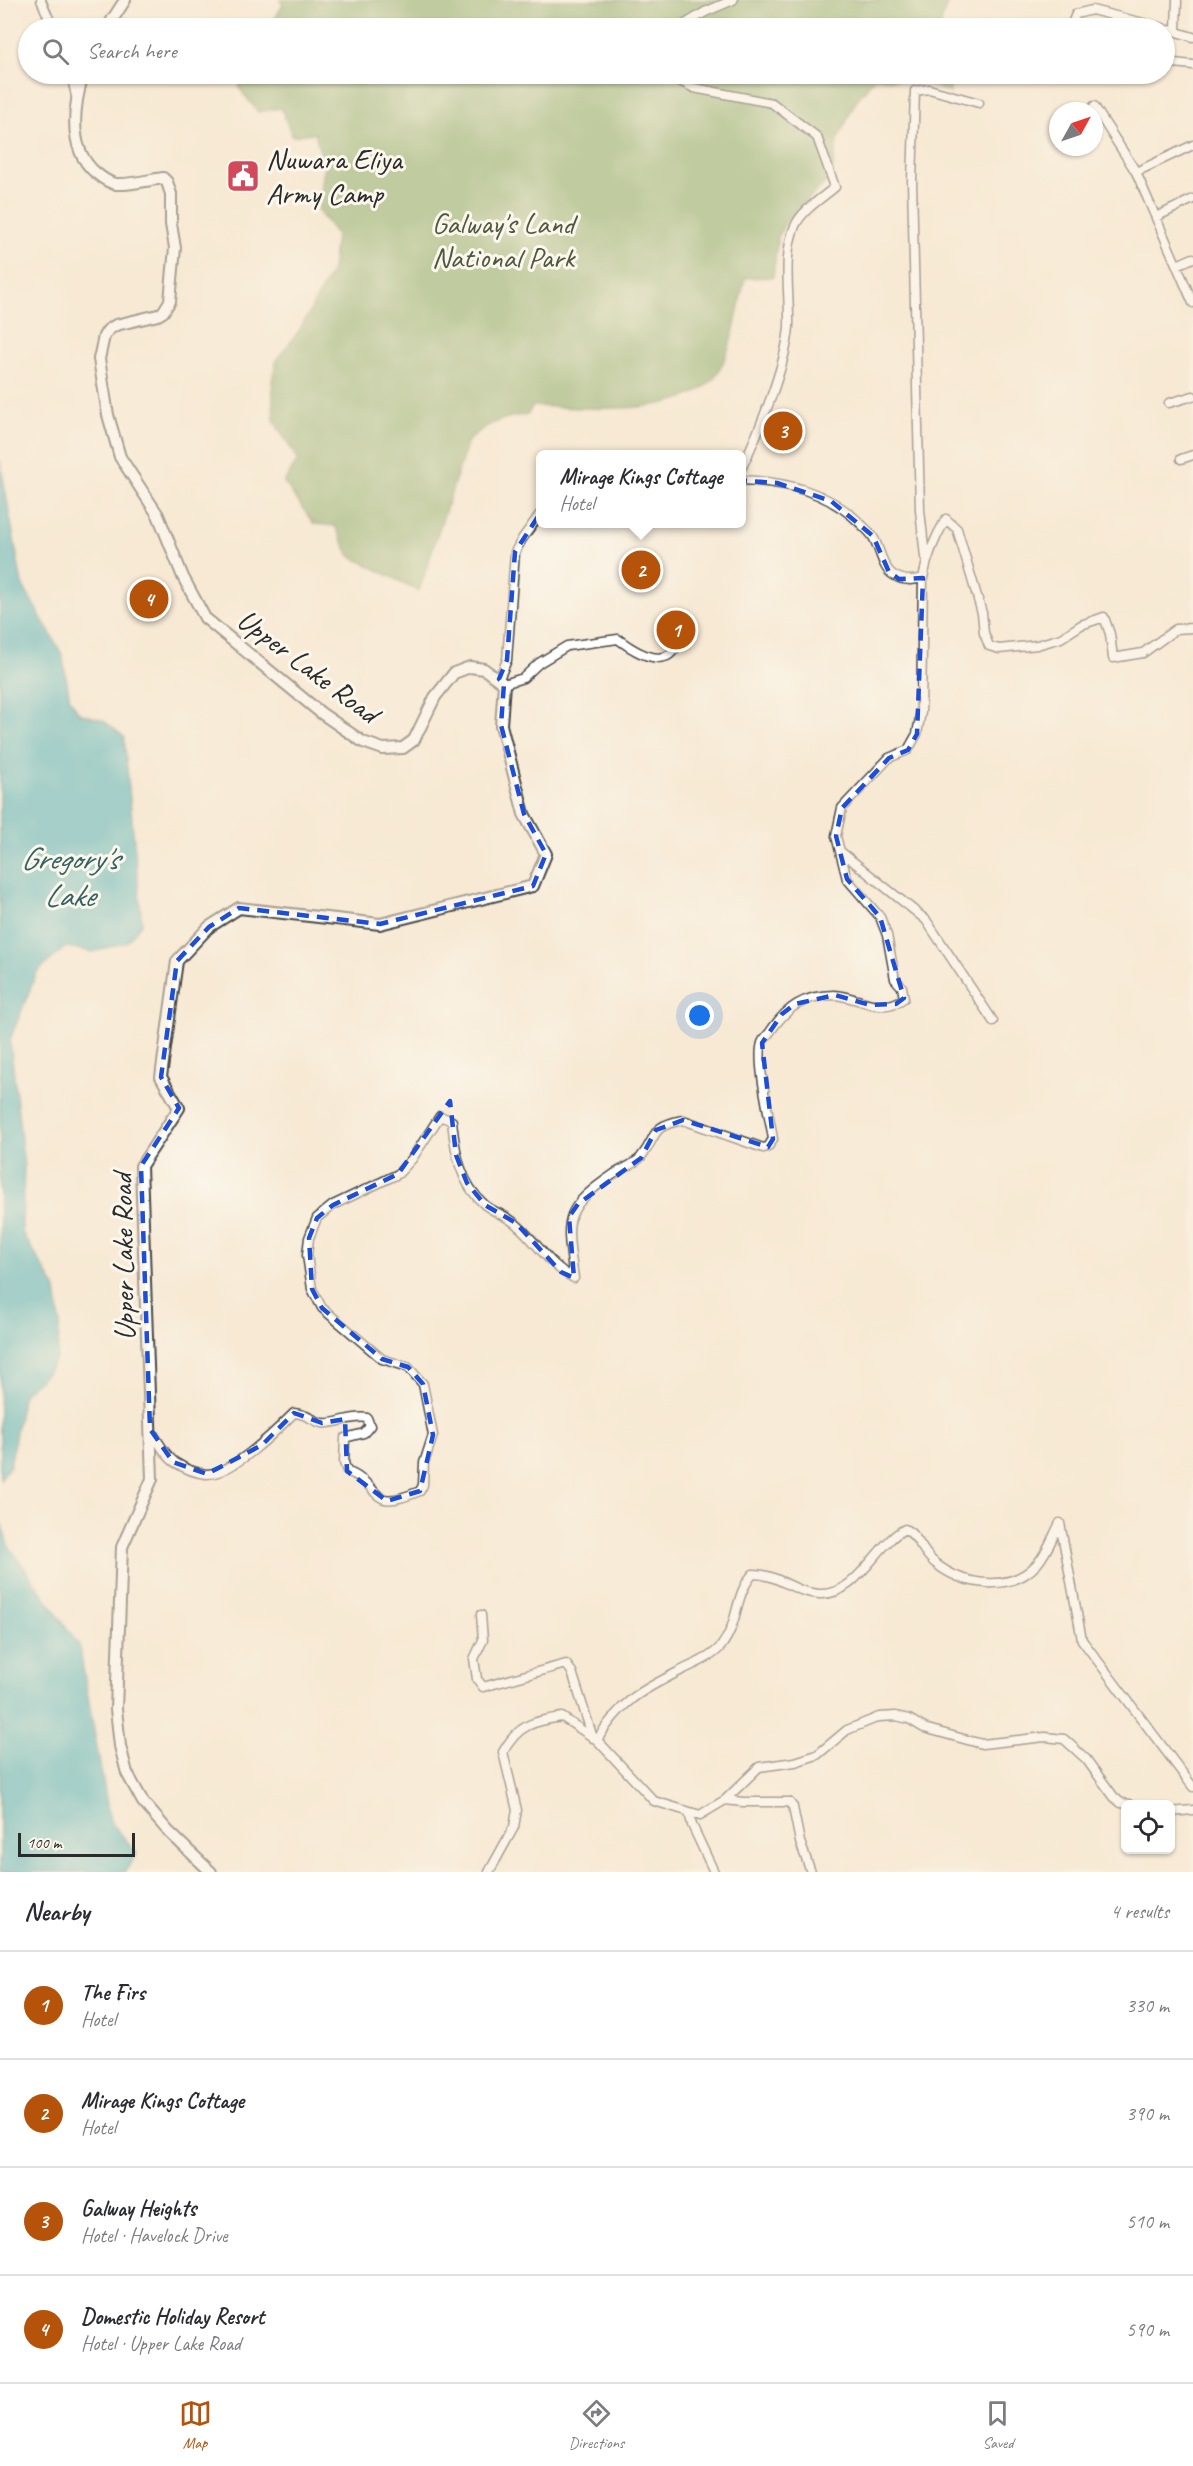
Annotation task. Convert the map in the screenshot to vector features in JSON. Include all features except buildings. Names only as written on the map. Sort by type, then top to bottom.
[{"type":"street","points":[[41,0],[49,18]]},
{"type":"street","points":[[113,18],[125,0]]},
{"type":"street","points":[[695,18],[734,0]]},
{"type":"street","points":[[1177,0],[1176,32],[1193,36]]},
{"type":"street","points":[[1074,18],[1076,14],[1092,10],[1122,18]]},
{"type":"street","points":[[1175,63],[1193,65]]},
{"type":"street","points":[[73,84],[76,96]]},
{"type":"street","name":"Upper Lake Road","points":[[80,84],[76,96],[76,142],[90,168],[104,179],[116,184],[163,178],[171,194],[171,224],[175,248],[170,301],[164,312],[158,315],[116,325],[108,330],[104,336],[99,359],[108,415],[120,457],[158,515],[183,577],[205,618],[321,713],[363,742],[383,749],[403,748],[414,740],[435,697],[454,673],[470,667],[484,669],[502,681],[501,725],[524,814],[546,854],[533,886],[380,924],[239,908],[209,927],[177,962],[161,1077],[179,1108],[141,1166],[152,1479],[122,1547],[116,1709],[120,1746],[127,1773],[143,1802],[168,1831],[211,1872]]},
{"type":"street","points":[[685,84],[694,88],[772,103],[817,138],[835,187],[803,214],[796,224],[789,245],[789,329],[779,370],[746,457]]},
{"type":"street","points":[[926,561],[920,510],[912,181],[915,91],[929,89],[980,104]]},
{"type":"street","points":[[1103,120],[1136,172],[1193,303]]},
{"type":"street","points":[[1136,172],[1193,145]]},
{"type":"street","points":[[1156,217],[1193,199]]},
{"type":"street","points":[[1177,265],[1193,258]]},
{"type":"street","points":[[1169,403],[1193,396]]},
{"type":"street","points":[[1181,459],[1193,455]]},
{"type":"street","points":[[746,480],[777,483],[804,489],[831,501],[854,517],[873,536],[889,572],[899,579],[923,579]]},
{"type":"street","points":[[150,1429],[173,1462],[190,1470],[207,1474],[219,1471],[261,1445],[294,1413],[306,1414],[322,1423],[359,1416],[367,1418],[370,1426],[364,1433],[345,1438],[344,1463],[348,1472],[362,1478],[377,1497],[387,1501],[420,1491],[423,1485],[424,1464],[433,1435],[423,1384],[408,1367],[382,1359],[322,1308],[312,1289],[308,1255],[309,1238],[317,1218],[333,1205],[398,1174],[412,1159],[440,1116],[452,1121],[459,1164],[467,1183],[485,1205],[516,1223],[561,1272],[574,1278],[568,1233],[569,1217],[578,1204],[612,1175],[641,1158],[656,1130],[683,1120],[763,1148],[768,1147],[773,1139],[761,1061],[762,1043],[782,1014],[795,1004],[835,995],[870,1005],[896,1004],[904,998],[902,987],[896,979],[887,934],[880,917],[846,879],[836,836],[842,808],[889,758],[908,750],[918,734],[921,712],[923,579],[926,561],[934,539],[946,519],[957,529],[982,613],[984,633],[989,646],[999,649],[1037,645],[1061,638],[1081,625],[1104,618],[1110,634],[1113,658],[1143,653],[1176,629],[1193,628]]},
{"type":"street","points":[[536,520],[516,552],[507,660],[502,681],[523,678],[539,663],[567,646],[618,639],[633,650],[657,657],[668,656],[679,644]]},
{"type":"street","points":[[839,850],[926,920],[993,1021]]},
{"type":"street","points":[[595,1739],[627,1701],[652,1684],[704,1659],[722,1645],[732,1623],[743,1585],[753,1574],[762,1574],[805,1592],[821,1595],[838,1589],[856,1578],[895,1534],[905,1529],[914,1533],[926,1554],[935,1564],[965,1580],[1000,1583],[1023,1576],[1038,1563],[1060,1523],[1082,1640],[1193,1787]]},
{"type":"street","points":[[481,1615],[483,1640],[474,1659],[477,1679],[483,1687],[566,1664],[572,1672],[595,1739]]},
{"type":"street","points":[[489,1872],[514,1827],[517,1810],[503,1752],[512,1735],[538,1720],[562,1717],[595,1739],[654,1801],[700,1815],[725,1800],[759,1767],[795,1762],[817,1755],[847,1730],[879,1717],[896,1716],[909,1719],[924,1728],[982,1744],[1046,1737],[1064,1739],[1086,1759],[1121,1803]]},
{"type":"street","points":[[725,1800],[789,1802],[793,1807],[800,1842],[811,1872]]},
{"type":"street","points":[[1175,1812],[1193,1810]]},
{"type":"street","points":[[689,1812],[692,1825],[714,1872]]},
{"type":"highlighted area","points":[[735,480],[777,483],[831,501],[873,536],[889,572],[899,579],[923,578],[917,734],[908,750],[889,758],[842,808],[836,836],[847,879],[880,917],[904,998],[896,1004],[870,1005],[835,995],[795,1004],[782,1014],[762,1043],[773,1139],[768,1147],[683,1120],[656,1130],[641,1158],[578,1204],[569,1217],[574,1278],[561,1272],[516,1223],[485,1205],[467,1183],[456,1155],[450,1101],[398,1174],[333,1205],[317,1218],[309,1238],[312,1289],[322,1308],[382,1359],[408,1367],[423,1384],[433,1435],[420,1491],[387,1501],[347,1471],[345,1419],[322,1423],[294,1413],[262,1445],[207,1474],[173,1462],[150,1429],[141,1166],[179,1108],[161,1077],[177,961],[209,927],[239,908],[380,924],[533,886],[546,854],[524,814],[501,725],[504,684],[499,679],[507,660],[515,552],[539,515],[557,499],[580,493],[698,490]]},
{"type":"green space","points":[[280,0],[955,0],[948,2],[942,18],[275,18],[283,5]]},
{"type":"green space","name":"Galway's Land National Park","points":[[240,84],[870,84],[856,101],[837,141],[832,176],[786,221],[778,237],[773,277],[745,278],[735,325],[724,360],[719,371],[705,387],[685,397],[634,408],[533,406],[527,415],[495,422],[481,430],[468,441],[419,591],[350,556],[335,526],[314,524],[284,482],[298,460],[274,421],[272,380],[277,359],[299,331],[332,270],[336,234],[318,211],[324,167],[315,133],[292,136],[281,108],[258,112],[239,88]]},
{"type":"green space","name":"Galway's Land National Park","points":[[928,84],[950,84],[950,93]]},
{"type":"water","name":"Gregory's Lake","points":[[0,460],[22,584],[62,654],[70,699],[79,713],[103,720],[124,737],[142,923],[127,942],[93,952],[66,947],[37,972],[10,1040],[24,1166],[22,1232],[56,1289],[60,1322],[57,1358],[47,1373],[23,1394],[10,1466],[0,1479]]},
{"type":"water","points":[[0,1519],[9,1546],[79,1645],[110,1821],[137,1853],[125,1872],[0,1872]]},
{"type":"place","name":"Nuwara Eliya Army Camp","points":[[243,176]]},
{"type":"place","name":"Galway Heights","points":[[783,431]]},
{"type":"place","name":"Mirage Kings Cottage","points":[[641,570]]},
{"type":"place","name":"Domestic Holiday Resort","points":[[149,599]]},
{"type":"place","name":"The Firs","points":[[676,630]]}]
